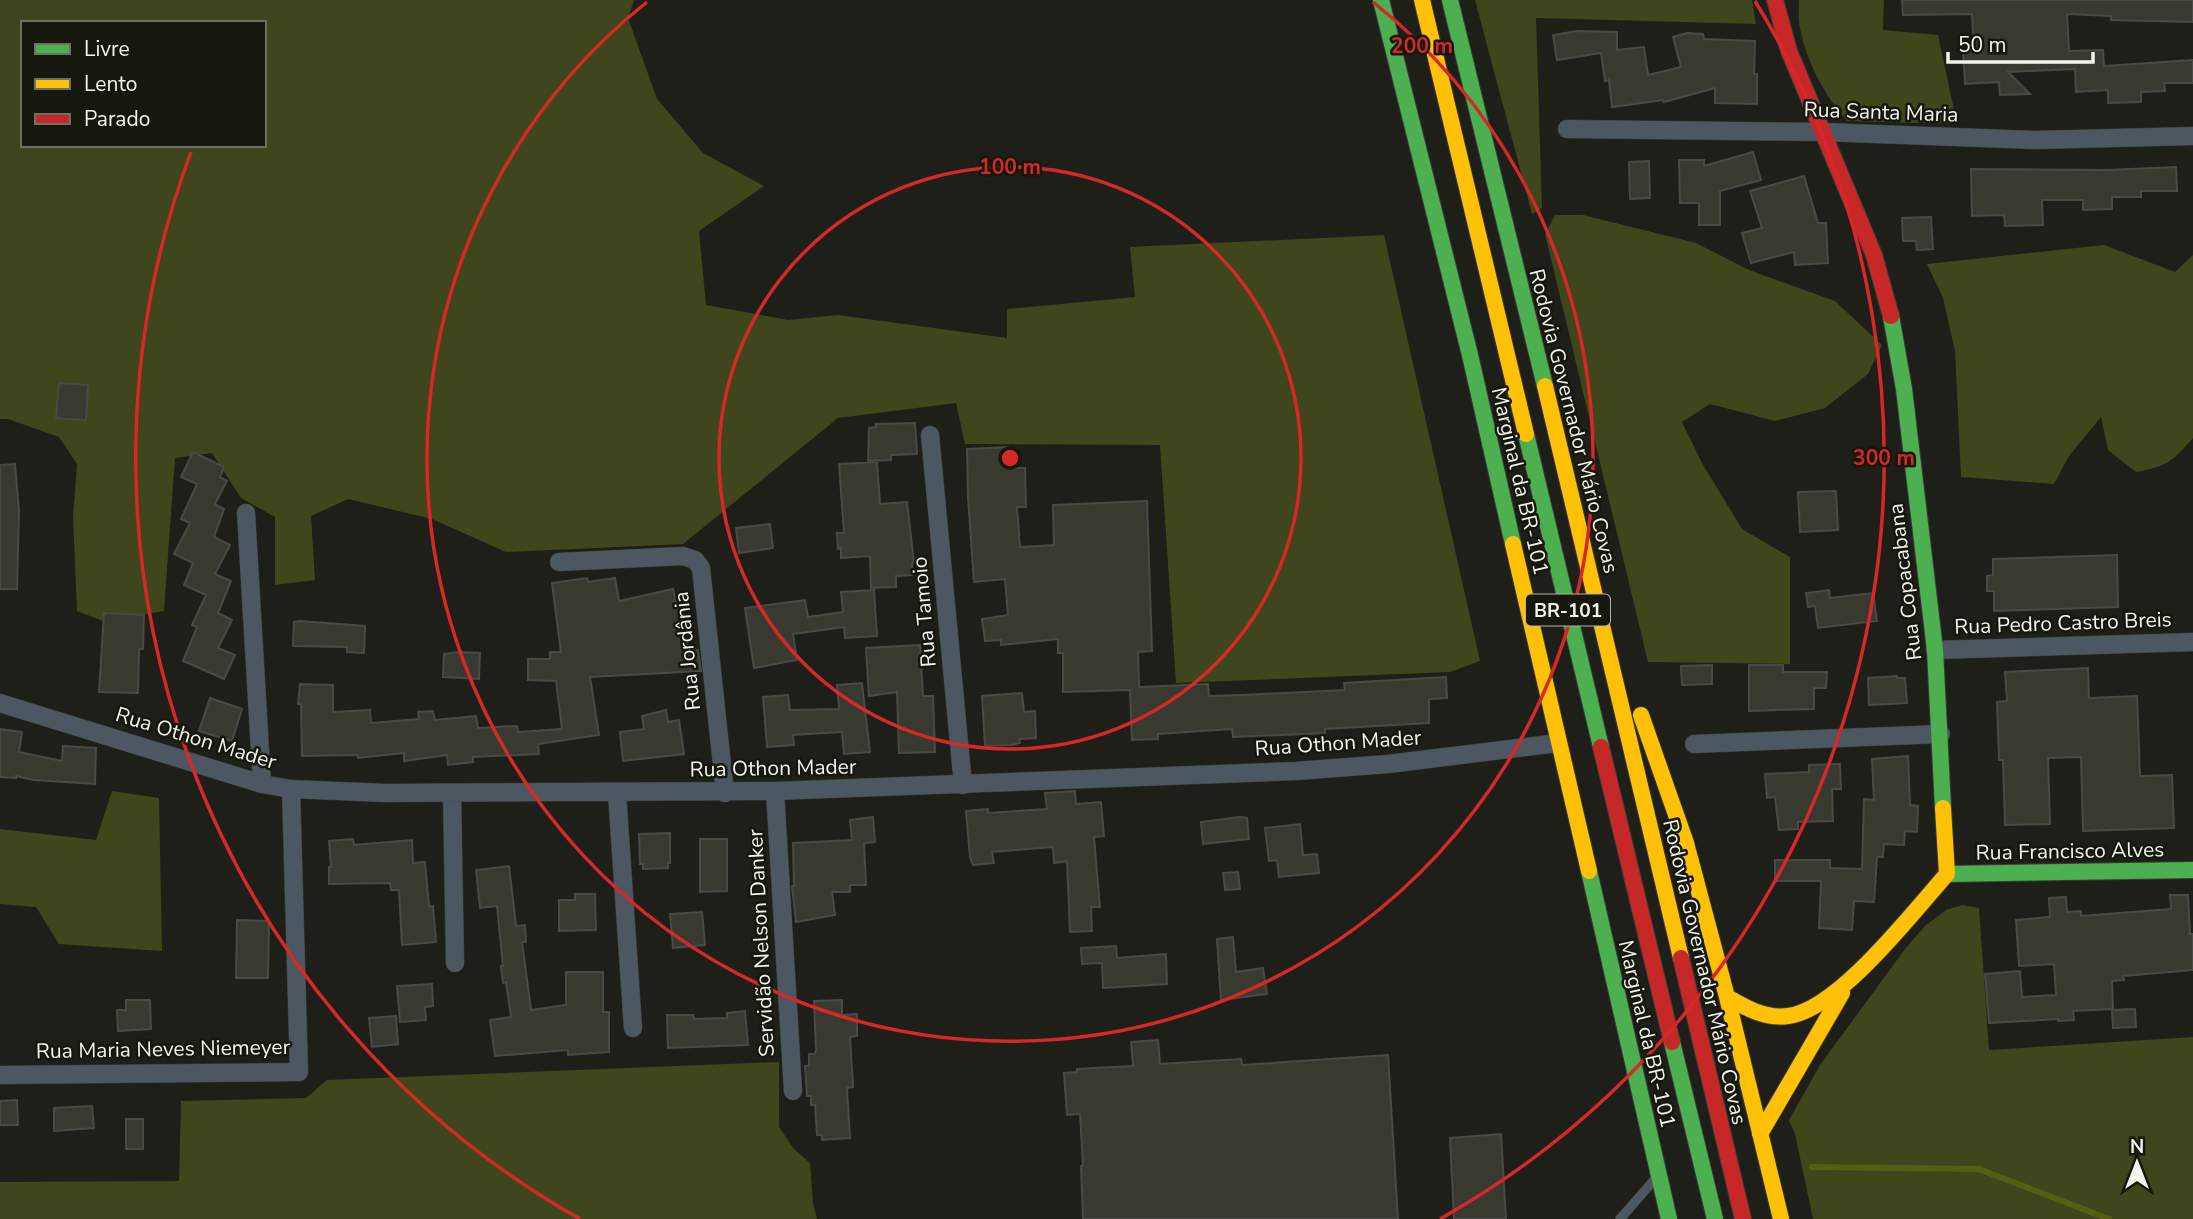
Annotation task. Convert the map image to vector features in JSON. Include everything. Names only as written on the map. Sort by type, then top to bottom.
[{"type":"main road","name":"Marginal da BR-101","points":[[1381,0],[1473,368],[1669,1219]]},
{"type":"main road","name":"BR-101","points":[[1422,0],[1714,1219]]},
{"type":"main road","name":"Rodovia Governador Mário Covas","points":[[1451,0],[1743,1219]]},
{"type":"main road","name":"Rua Copacabana","points":[[1776,0],[1789,51],[1874,256],[1894,326],[1935,650],[1947,874]]},
{"type":"main road","points":[[1594,593],[1667,783],[1686,843],[1781,1219]]},
{"type":"main road","name":"Rua Francisco Alves","points":[[1947,874],[2193,870]]},
{"type":"main road","points":[[1727,997],[1751,1012],[1775,1017],[1796,1015],[1815,1008],[1852,977],[1947,874]]},
{"type":"main road","points":[[1760,1134],[1852,977]]},
{"type":"street","name":"Rua Santa Maria","points":[[1567,129],[1824,132],[2035,140],[2193,135]]},
{"type":"street","name":"Rua Tamoio","points":[[930,435],[963,785]]},
{"type":"street","points":[[246,513],[262,784]]},
{"type":"street","name":"Rua Jordânia","points":[[559,562],[683,556],[695,560],[701,568],[725,793]]},
{"type":"street","name":"Rua Pedro Castro Breis","points":[[1935,650],[2193,642]]},
{"type":"street","name":"Rua Othon Mader","points":[[0,703],[262,784],[291,789],[452,793],[725,793],[963,785],[1309,770],[1388,764],[1558,743]]},
{"type":"street","points":[[1693,744],[1941,734]]},
{"type":"street","name":"Rua Maria Neves Niemeyer","points":[[0,1075],[299,1072],[291,789]]},
{"type":"street","name":"Servidão Nelson Danker","points":[[775,791],[793,1091]]},
{"type":"street","points":[[452,793],[455,963]]},
{"type":"street","points":[[617,793],[633,1028]]},
{"type":"lane","points":[[1620,1219],[1659,1175]]},
{"type":"green space","points":[[0,0],[634,0],[628,18],[657,99],[703,153],[764,186],[699,231],[706,305],[788,320],[838,315],[1007,338],[1007,309],[1135,297],[1130,247],[1384,235],[1480,661],[1450,672],[1176,683],[1160,445],[965,444],[956,403],[838,418],[683,544],[506,552],[432,519],[348,499],[311,516],[315,580],[275,585],[275,517],[241,498],[212,453],[175,458],[164,611],[103,621],[77,611],[73,517],[77,464],[59,437],[8,419],[0,419]]},
{"type":"green space","points":[[1475,0],[1752,0],[1756,24],[1536,18],[1542,208],[1532,214]]},
{"type":"green space","points":[[1799,0],[1884,0],[1883,30],[1938,35],[1957,124],[1847,121],[1831,101],[1807,53],[1799,25]]},
{"type":"green space","points":[[1555,215],[1583,215],[1696,243],[1749,270],[1835,301],[1882,345],[1868,374],[1825,408],[1775,421],[1710,404],[1682,422],[1703,465],[1742,529],[1790,557],[1790,664],[1648,662],[1545,234]]},
{"type":"green space","points":[[2104,245],[2175,272],[2193,255],[2193,438],[2169,462],[2136,472],[2108,450],[2101,417],[2069,456],[2054,484],[1961,477],[1955,351],[1943,298],[1927,264]]},
{"type":"green space","points":[[112,791],[159,798],[162,951],[59,944],[36,907],[0,904],[0,829],[96,840]]},
{"type":"green space","points":[[1962,905],[1979,908],[1989,1050],[2193,1037],[2193,1219],[1813,1219],[1795,1134],[1789,1120],[1820,1065],[1905,949],[1925,926],[1946,910]]},
{"type":"green space","points":[[779,1062],[779,1127],[794,1149],[810,1163],[817,1219],[0,1219],[0,1182],[179,1181],[181,1101],[306,1098],[327,1080]]},
{"type":"building","points":[[1902,0],[2193,0],[2193,22],[2111,20],[2111,16],[2067,14],[2069,51],[2103,50],[2104,66],[2193,60],[2193,83],[2164,83],[2165,91],[2141,92],[2141,102],[2108,103],[2108,90],[2076,92],[2075,69],[2008,72],[2030,94],[2000,95],[1999,82],[1965,84],[1963,50],[1974,50],[1972,14],[1903,15]]},
{"type":"building","points":[[1577,31],[1617,32],[1617,50],[1644,47],[1648,75],[1681,67],[1673,37],[1687,33],[1703,34],[1704,39],[1755,41],[1757,104],[1715,103],[1715,88],[1664,102],[1612,107],[1609,80],[1605,81],[1601,53],[1557,60],[1553,35]]},
{"type":"building","points":[[1753,152],[1761,180],[1720,191],[1720,225],[1699,225],[1699,203],[1680,203],[1679,160],[1704,160],[1704,166]]},
{"type":"building","points":[[1649,161],[1650,198],[1630,199],[1629,162]]},
{"type":"building","points":[[2176,167],[2177,191],[2141,191],[2141,197],[2112,197],[2112,209],[2083,210],[2083,200],[2042,200],[2043,225],[2005,226],[2004,215],[1972,216],[1971,169],[2107,170]]},
{"type":"building","points":[[1804,176],[1818,223],[1826,223],[1828,263],[1795,265],[1794,252],[1751,263],[1742,233],[1762,228],[1750,191]]},
{"type":"building","points":[[1931,217],[1933,249],[1917,250],[1916,241],[1903,241],[1902,218]]},
{"type":"building","points":[[59,383],[88,385],[86,420],[56,418]]},
{"type":"building","points":[[915,423],[917,454],[891,455],[891,460],[868,461],[869,428],[876,427],[876,424]]},
{"type":"building","points":[[1010,447],[1011,459],[1016,459],[1016,468],[1025,468],[1026,507],[1017,507],[1020,547],[1054,545],[1053,505],[1147,501],[1152,651],[1138,652],[1139,687],[1208,684],[1209,696],[1242,695],[1345,690],[1344,683],[1446,677],[1447,698],[1429,699],[1429,723],[1325,729],[1325,733],[1233,737],[1232,729],[1158,734],[1158,739],[1132,740],[1130,690],[1063,692],[1063,653],[1058,653],[1058,639],[1001,645],[1001,640],[985,641],[982,619],[1008,615],[1005,579],[974,582],[967,449]]},
{"type":"building","points":[[193,452],[224,467],[220,477],[227,481],[215,504],[224,509],[214,537],[230,545],[215,574],[231,581],[218,613],[232,620],[218,648],[235,655],[224,679],[183,661],[197,627],[192,625],[206,595],[184,585],[193,563],[174,554],[190,523],[181,519],[197,484],[181,477]]},
{"type":"building","points":[[877,462],[880,504],[907,502],[914,563],[912,575],[896,576],[896,587],[871,588],[870,556],[841,558],[841,548],[838,549],[837,533],[844,533],[839,464]]},
{"type":"building","points":[[15,464],[19,510],[17,589],[0,589],[0,465]]},
{"type":"building","points":[[1836,491],[1838,530],[1800,532],[1798,492]]},
{"type":"building","points":[[770,524],[773,548],[739,553],[736,528]]},
{"type":"building","points":[[2117,555],[2118,607],[1994,611],[1994,591],[1987,591],[1987,576],[1993,575],[1993,559]]},
{"type":"building","points":[[587,578],[588,582],[615,578],[619,601],[673,589],[688,652],[698,650],[701,671],[590,677],[599,735],[538,744],[539,754],[473,757],[473,762],[448,765],[447,755],[404,761],[404,753],[358,758],[358,755],[302,756],[301,704],[298,704],[300,684],[333,685],[333,712],[370,710],[371,723],[419,719],[418,712],[433,711],[435,720],[476,716],[478,728],[517,726],[518,732],[562,729],[556,681],[528,680],[528,659],[550,659],[550,652],[561,652],[552,583]]},
{"type":"building","points":[[874,590],[877,636],[845,638],[844,627],[793,634],[797,660],[754,668],[745,608],[805,600],[808,617],[843,612],[841,592]]},
{"type":"building","points":[[1829,590],[1830,598],[1873,593],[1877,621],[1818,628],[1815,606],[1808,607],[1806,593]]},
{"type":"building","points":[[104,613],[144,615],[143,649],[139,649],[138,693],[99,692]]},
{"type":"building","points":[[294,622],[365,626],[364,653],[347,652],[347,647],[293,646]]},
{"type":"building","points":[[920,645],[923,696],[933,696],[935,752],[899,753],[897,692],[869,696],[866,648]]},
{"type":"building","points":[[480,653],[479,679],[443,677],[444,654]]},
{"type":"building","points":[[1712,665],[1712,684],[1682,685],[1681,666]]},
{"type":"building","points":[[1749,665],[1783,665],[1783,672],[1827,672],[1826,688],[1814,688],[1814,709],[1749,711]]},
{"type":"building","points":[[2088,668],[2089,698],[2137,696],[2140,776],[2172,775],[2174,828],[2083,831],[2081,757],[2048,758],[2050,824],[2005,825],[2003,760],[1999,760],[1997,702],[2007,701],[2005,672]]},
{"type":"building","points":[[1868,678],[1905,678],[1907,703],[1869,705]]},
{"type":"building","points":[[862,683],[870,752],[844,754],[842,732],[793,735],[794,745],[767,747],[763,697],[788,695],[790,710],[839,709],[837,685]]},
{"type":"building","points":[[1022,693],[1024,712],[1035,711],[1036,738],[1019,739],[1020,743],[1011,745],[985,746],[982,696]]},
{"type":"building","points":[[210,698],[242,709],[232,741],[199,731]]},
{"type":"building","points":[[666,710],[668,722],[679,720],[684,754],[623,761],[620,732],[644,729],[642,716]]},
{"type":"building","points":[[0,729],[22,732],[19,752],[62,761],[63,746],[96,748],[95,784],[34,780],[16,776],[0,777]]},
{"type":"building","points":[[1908,756],[1910,805],[1918,806],[1917,832],[1905,831],[1904,845],[1884,844],[1883,857],[1877,857],[1874,902],[1854,901],[1852,930],[1819,928],[1821,881],[1775,881],[1775,860],[1830,860],[1830,868],[1862,869],[1864,799],[1874,800],[1872,759]]},
{"type":"building","points":[[1840,764],[1841,789],[1832,789],[1833,821],[1798,822],[1798,829],[1779,830],[1775,797],[1767,798],[1765,774],[1809,772],[1809,765]]},
{"type":"building","points":[[1075,791],[1076,804],[1101,802],[1104,836],[1094,837],[1100,907],[1091,907],[1092,931],[1070,932],[1067,861],[1054,863],[1053,847],[992,852],[994,863],[973,865],[966,811],[988,809],[988,813],[1047,809],[1045,793]]},
{"type":"building","points":[[873,817],[875,842],[864,843],[866,885],[850,885],[850,892],[832,892],[835,915],[796,922],[792,886],[793,843],[852,840],[850,820]]},
{"type":"building","points":[[1247,818],[1249,839],[1203,844],[1201,822]]},
{"type":"building","points":[[1300,824],[1303,855],[1317,854],[1319,873],[1279,877],[1277,860],[1269,861],[1265,828]]},
{"type":"building","points":[[670,833],[668,868],[643,869],[643,864],[640,864],[639,834]]},
{"type":"building","points":[[353,839],[354,845],[412,840],[413,863],[425,862],[429,907],[433,906],[436,942],[402,945],[399,890],[391,890],[390,883],[329,884],[329,841]]},
{"type":"building","points":[[700,839],[727,839],[727,891],[700,892]]},
{"type":"building","points":[[509,866],[516,926],[525,925],[526,942],[522,942],[531,1010],[566,1005],[566,972],[603,972],[603,1012],[609,1012],[609,1052],[568,1055],[568,1050],[495,1056],[490,1020],[511,1017],[506,982],[503,983],[497,906],[480,908],[476,870]]},
{"type":"building","points":[[1238,872],[1240,889],[1225,890],[1223,873]]},
{"type":"building","points":[[575,894],[595,894],[596,930],[559,931],[559,900],[575,900]]},
{"type":"building","points":[[2170,895],[2188,895],[2190,934],[2193,934],[2193,970],[2123,976],[2124,980],[2112,981],[2113,1009],[2073,1011],[2074,1020],[1989,1023],[1985,974],[2020,971],[2022,997],[2056,995],[2054,964],[2019,966],[2016,920],[2050,917],[2049,898],[2066,897],[2067,912],[2081,911],[2081,916],[2171,909]]},
{"type":"building","points":[[702,912],[705,945],[673,948],[670,914]]},
{"type":"building","points":[[237,920],[269,921],[268,978],[236,978]]},
{"type":"building","points":[[1233,937],[1236,972],[1263,968],[1267,994],[1221,1000],[1217,939]]},
{"type":"building","points":[[1116,946],[1117,958],[1166,954],[1167,984],[1103,988],[1102,963],[1082,964],[1081,948]]},
{"type":"building","points":[[432,984],[433,1006],[425,1007],[426,1020],[400,1022],[397,986]]},
{"type":"building","points":[[126,1000],[150,1000],[151,1029],[118,1031],[117,1010],[126,1010]]},
{"type":"building","points":[[842,1000],[842,1015],[857,1014],[857,1036],[850,1037],[853,1087],[847,1088],[850,1138],[822,1140],[822,1135],[817,1135],[815,1105],[811,1105],[811,1096],[807,1096],[805,1066],[809,1066],[809,1054],[815,1054],[816,1050],[814,1001]]},
{"type":"building","points":[[2135,1009],[2136,1027],[2113,1028],[2112,1010]]},
{"type":"building","points":[[745,1011],[748,1045],[668,1048],[667,1015],[693,1015],[694,1019],[727,1018],[727,1013]]},
{"type":"building","points":[[396,1016],[398,1044],[372,1047],[369,1018]]},
{"type":"building","points":[[1158,1040],[1160,1064],[1241,1059],[1242,1065],[1388,1055],[1398,1219],[1083,1219],[1080,1114],[1067,1115],[1064,1073],[1077,1072],[1077,1069],[1133,1066],[1131,1042]]},
{"type":"building","points":[[17,1100],[18,1125],[0,1125],[0,1101]]},
{"type":"building","points":[[92,1106],[94,1128],[54,1131],[54,1108]]},
{"type":"building","points":[[126,1119],[143,1119],[143,1149],[126,1149]]},
{"type":"building","points":[[1501,1134],[1506,1219],[1454,1219],[1450,1138]]},
{"type":"waterway","points":[[1812,1167],[1979,1169],[2109,1219]]},
{"type":"traffic: fast","points":[[1381,0],[1470,355],[1513,544]]},
{"type":"traffic: fast","points":[[1450,0],[1545,386]]},
{"type":"traffic: fast","points":[[1891,316],[1904,389],[1935,650],[1943,808]]},
{"type":"traffic: fast","points":[[1526,434],[1601,747]]},
{"type":"traffic: fast","points":[[1947,874],[2193,870]]},
{"type":"traffic: fast","points":[[1589,871],[1669,1219]]},
{"type":"traffic: fast","points":[[1672,1042],[1715,1219]]},
{"type":"traffic: slow","points":[[1422,0],[1526,434]]},
{"type":"traffic: slow","points":[[1545,386],[1681,958]]},
{"type":"traffic: slow","points":[[1513,544],[1589,871]]},
{"type":"traffic: slow","points":[[1641,715],[1686,843],[1727,997]]},
{"type":"traffic: slow","points":[[1727,997],[1764,1014],[1788,1016],[1808,1010],[1829,997],[1851,978],[1874,957],[1947,874],[1943,808]]},
{"type":"traffic: slow","points":[[1760,1134],[1842,993]]},
{"type":"traffic: slow","points":[[1727,997],[1781,1219]]},
{"type":"traffic: jam","points":[[1775,0],[1789,51],[1874,255],[1891,316]]},
{"type":"traffic: jam","points":[[1601,747],[1672,1042]]},
{"type":"traffic: jam","points":[[1681,958],[1743,1219]]}]
